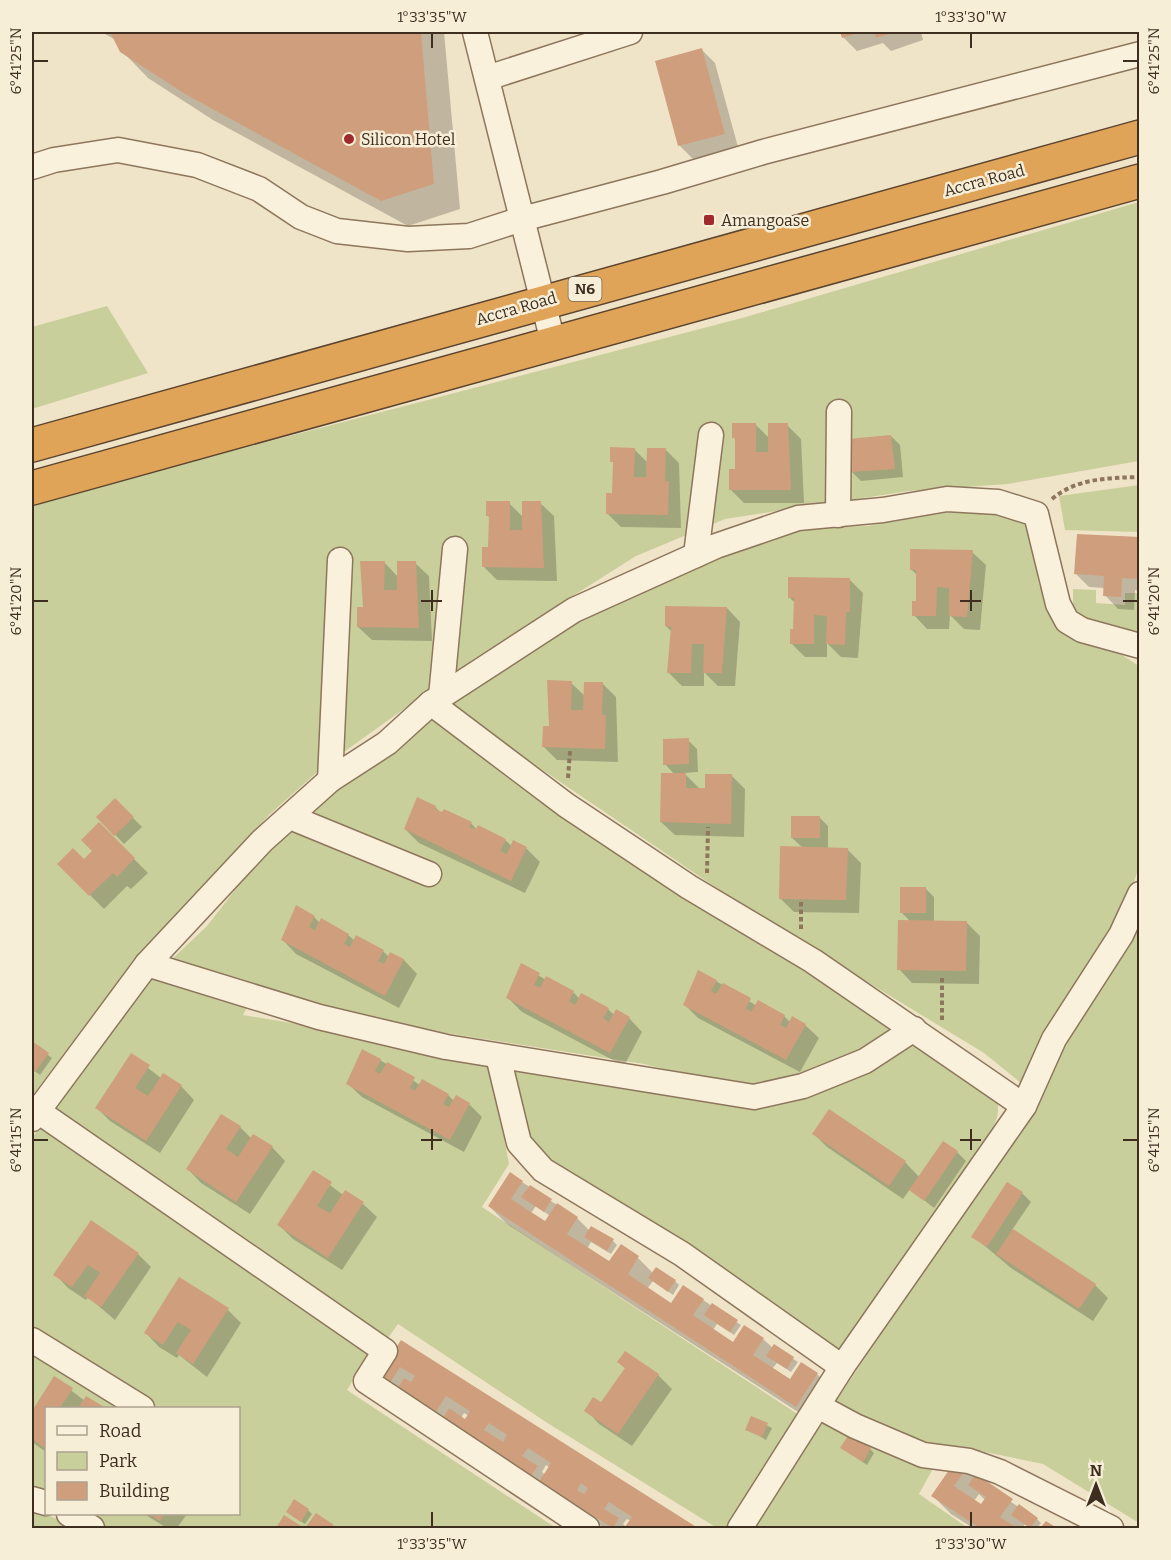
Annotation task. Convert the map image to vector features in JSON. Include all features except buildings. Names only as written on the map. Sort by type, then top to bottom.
[{"type":"highway","name":"Accra Road","points":[[32,445],[542,301],[1140,137]]},
{"type":"highway","points":[[32,488],[1140,181]]},
{"type":"street","points":[[475,32],[553,342]]},
{"type":"street","points":[[487,78],[630,32]]},
{"type":"street","points":[[32,167],[54,160],[118,150],[196,165],[259,189],[301,217],[337,231],[408,239],[469,236],[522,219],[1140,54]]},
{"type":"street","points":[[838,516],[839,412]]},
{"type":"street","points":[[696,555],[711,435]]},
{"type":"street","points":[[586,1528],[366,1381],[385,1351],[33,1112],[147,964],[218,886],[330,780],[387,742],[436,700],[574,610],[696,555],[798,518],[838,516],[947,499],[998,501],[1036,514],[1058,604],[1067,621],[1082,630],[1140,646]]},
{"type":"street","points":[[436,700],[455,549]]},
{"type":"street","points":[[330,780],[340,560]]},
{"type":"street","points":[[436,700],[561,802],[706,897],[813,961],[1024,1106]]},
{"type":"street","points":[[290,817],[429,874]]},
{"type":"street","points":[[740,1528],[842,1367],[1024,1106],[1054,1039],[1110,953],[1140,894]]},
{"type":"street","points":[[147,964],[319,1017],[446,1047],[754,1096],[803,1086],[865,1061],[914,1029]]},
{"type":"street","points":[[498,1056],[519,1143],[543,1170],[682,1254],[842,1367]]},
{"type":"street","points":[[32,1340],[140,1407]]},
{"type":"street","points":[[818,1406],[855,1426],[922,1455],[969,1461],[1000,1472],[1112,1528]]},
{"type":"street","points":[[71,1515],[92,1528]]},
{"type":"path","points":[[1036,514],[1065,488],[1100,478],[1140,477]]},
{"type":"path","points":[[706,897],[708,827]]},
{"type":"path","points":[[941,1048],[942,975]]},
{"type":"green space","points":[[1139,202],[1139,461],[1008,484],[909,491],[725,519],[636,556],[475,658],[323,767],[269,815],[179,910],[103,1001],[32,1096],[32,503],[742,318]]},
{"type":"green space","points":[[107,306],[148,373],[32,409],[32,327]]},
{"type":"green space","points":[[1139,485],[1139,532],[1065,530],[1059,496]]},
{"type":"green space","points":[[976,508],[1028,522],[1033,540],[1038,582],[1049,608],[1139,666],[1139,866],[1125,911],[1021,1083],[984,1053],[752,912],[494,737],[448,702],[565,622],[714,558],[807,528],[867,526]]},
{"type":"green space","points":[[1073,589],[1096,590],[1096,603],[1125,605],[1125,593],[1139,593],[1139,635],[1131,631],[1089,622],[1073,613]]},
{"type":"green space","points":[[434,717],[901,1030],[858,1060],[764,1089],[732,1086],[644,1064],[381,1023],[255,991],[243,1015],[491,1057],[494,1087],[509,1164],[482,1207],[802,1417],[726,1528],[717,1528],[549,1424],[398,1324],[385,1342],[369,1354],[347,1390],[556,1528],[104,1528],[81,1515],[240,1515],[240,1407],[45,1407],[45,1493],[32,1486],[32,1138],[103,1037],[152,978],[207,926],[248,873],[308,814]]},
{"type":"green space","points":[[1139,909],[1139,1523],[1043,1464],[970,1449],[936,1450],[833,1405],[996,1166],[1128,936]]},
{"type":"green space","points":[[914,1038],[996,1097],[998,1115],[985,1141],[837,1355],[534,1153],[502,1060],[765,1102]]},
{"type":"green space","points":[[825,1419],[935,1465],[919,1494],[968,1528],[751,1528]]},
{"type":"green space","points":[[32,1509],[80,1528],[32,1528]]},
{"type":"place","name":"Silicon Hotel","points":[[349,139]]},
{"type":"place","name":"Amangoase","points":[[709,220]]}]
